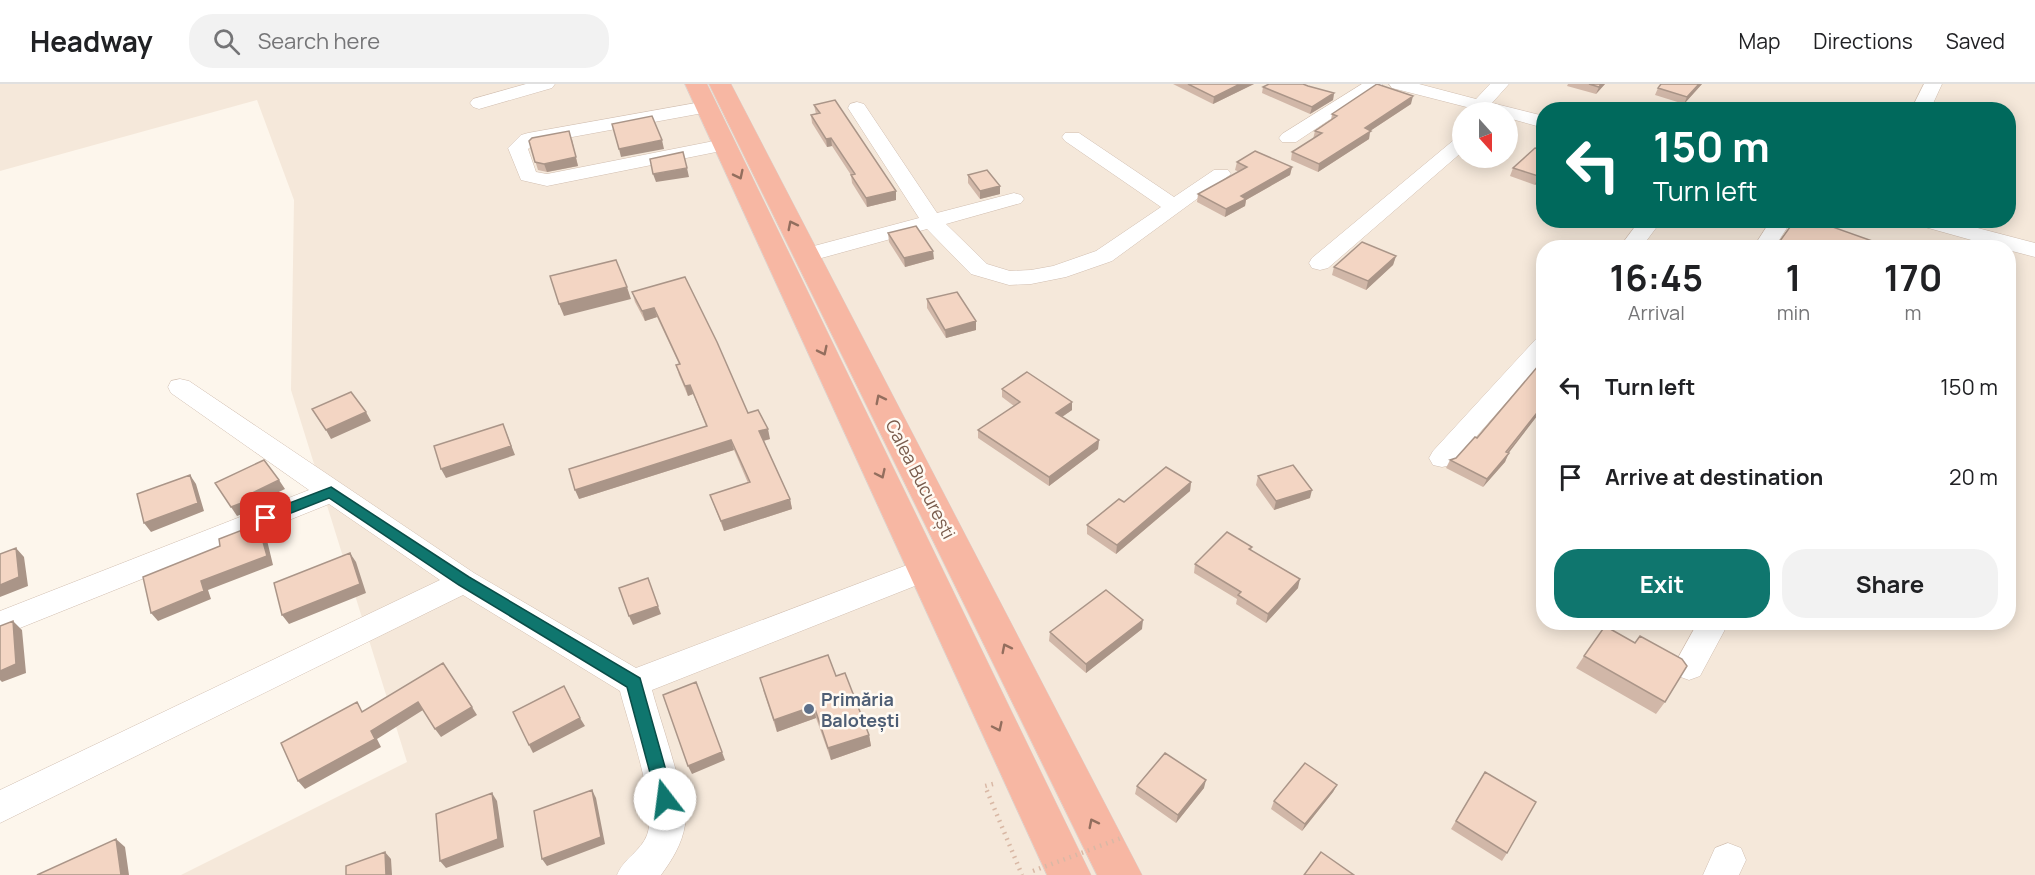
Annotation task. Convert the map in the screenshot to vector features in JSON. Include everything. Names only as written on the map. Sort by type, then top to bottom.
[{"type":"highway","name":"Calea București","points":[[708,92],[724,145],[857,421],[1069,875]]},
{"type":"highway","name":"Calea București","points":[[708,92],[807,255],[1120,875]]},
{"type":"street","points":[[479,103],[546,84]]},
{"type":"street","points":[[1289,138],[1374,84]]},
{"type":"street","points":[[1398,84],[1468,102]]},
{"type":"street","points":[[1483,102],[1500,84]]},
{"type":"street","points":[[1924,102],[1933,84]]},
{"type":"street","points":[[708,92],[528,139],[518,148],[528,176],[547,180],[724,145]]},
{"type":"street","points":[[856,108],[933,223],[979,268],[1009,278],[1031,278],[1104,256],[1221,174]]},
{"type":"street","points":[[1518,116],[1536,120]]},
{"type":"street","points":[[1072,137],[1175,207]]},
{"type":"street","points":[[1320,263],[1452,151]]},
{"type":"street","points":[[807,255],[933,223],[1014,199]]},
{"type":"street","points":[[1636,240],[1645,228]]},
{"type":"street","points":[[1932,229],[1989,240]]},
{"type":"street","points":[[2016,245],[2035,249]]},
{"type":"street","points":[[1442,458],[1536,353]]},
{"type":"street","points":[[180,387],[464,581],[634,683],[665,799],[668,824],[660,848],[644,869],[635,875]]},
{"type":"street","points":[[0,624],[331,492]]},
{"type":"street","points":[[634,683],[925,570]]},
{"type":"street","points":[[0,807],[464,581]]},
{"type":"street","points":[[1689,667],[1710,630]]},
{"type":"path","points":[[985,786],[1022,875]]},
{"type":"path","points":[[1033,871],[1124,837]]},
{"type":"shaded area","points":[[0,84],[2035,84],[2035,875],[181,875],[407,762],[291,390],[294,200],[257,100],[0,171]]},
{"type":"building","points":[[1188,84],[1240,84],[1214,97]]},
{"type":"building","points":[[1269,84],[1303,84],[1334,93],[1312,107],[1263,87]]},
{"type":"building","points":[[1377,84],[1413,96],[1365,128],[1371,131],[1319,164],[1292,152],[1322,133],[1315,131],[1337,116],[1332,114]]},
{"type":"building","points":[[1661,84],[1699,84],[1687,97],[1658,88]]},
{"type":"building","points":[[835,100],[896,191],[866,198],[851,175],[855,174],[831,138],[826,139],[811,115],[820,113],[814,105]]},
{"type":"building","points":[[652,116],[662,140],[619,149],[612,124]]},
{"type":"building","points":[[569,131],[576,157],[544,164],[535,162],[529,141],[532,138]]},
{"type":"building","points":[[1535,148],[1536,148],[1536,175],[1513,168],[1518,168],[1518,163]]},
{"type":"building","points":[[1255,151],[1292,167],[1241,196],[1246,199],[1226,209],[1198,194],[1247,167],[1237,162]]},
{"type":"building","points":[[683,152],[687,168],[653,174],[650,159]]},
{"type":"building","points":[[987,170],[1000,186],[980,191],[968,175]]},
{"type":"building","points":[[916,226],[933,251],[904,258],[888,233]]},
{"type":"building","points":[[1789,228],[1835,228],[1869,240],[1781,240]]},
{"type":"building","points":[[1362,242],[1396,256],[1368,281],[1334,267]]},
{"type":"building","points":[[616,260],[627,287],[559,304],[550,276]]},
{"type":"building","points":[[685,277],[748,413],[758,410],[768,429],[759,431],[790,499],[721,521],[710,495],[750,482],[731,440],[575,490],[569,469],[707,426],[690,385],[685,386],[676,365],[680,364],[654,308],[642,311],[632,292]]},
{"type":"building","points":[[957,292],[976,321],[945,330],[927,299]]},
{"type":"building","points":[[1536,368],[1536,414],[1506,452],[1509,453],[1487,479],[1450,460],[1456,458],[1475,437],[1477,438]]},
{"type":"building","points":[[1027,372],[1072,402],[1056,413],[1099,440],[1049,477],[978,430],[1020,402],[1002,389]]},
{"type":"building","points":[[351,392],[366,412],[326,430],[312,409]]},
{"type":"building","points":[[503,424],[511,446],[441,469],[434,446]]},
{"type":"building","points":[[264,460],[279,480],[250,494],[252,499],[231,507],[215,483]]},
{"type":"building","points":[[1293,465],[1312,490],[1276,501],[1258,476]]},
{"type":"building","points":[[1166,467],[1191,482],[1117,545],[1087,525],[1119,499],[1124,502]]},
{"type":"building","points":[[190,475],[198,503],[144,523],[137,494]]},
{"type":"building","points":[[258,524],[267,556],[201,581],[204,591],[151,613],[143,577],[220,546],[219,539]]},
{"type":"building","points":[[1227,532],[1252,547],[1249,549],[1300,579],[1268,614],[1238,595],[1241,592],[1195,564]]},
{"type":"building","points":[[16,548],[19,577],[0,585],[0,554]]},
{"type":"building","points":[[350,553],[360,584],[282,615],[274,583]]},
{"type":"building","points":[[648,578],[658,606],[629,616],[619,588]]},
{"type":"building","points":[[1106,590],[1143,620],[1086,664],[1050,632]]},
{"type":"building","points":[[13,621],[16,664],[0,671],[0,626]]},
{"type":"building","points":[[1602,630],[1612,630],[1635,643],[1640,636],[1682,659],[1687,666],[1665,702],[1584,656]]},
{"type":"building","name":"Primăria Balotești","points":[[828,655],[836,676],[845,673],[869,735],[828,748],[814,706],[774,720],[760,678]]},
{"type":"building","points":[[443,663],[472,707],[435,729],[418,702],[371,731],[375,739],[298,781],[281,743],[357,702],[362,712]]},
{"type":"building","points":[[696,682],[722,752],[688,766],[663,695]]},
{"type":"building","points":[[564,686],[580,718],[529,745],[513,712]]},
{"type":"building","points":[[1165,753],[1206,780],[1178,815],[1137,786]]},
{"type":"building","points":[[1305,763],[1337,785],[1305,824],[1274,801]]},
{"type":"building","points":[[1485,772],[1536,802],[1507,853],[1456,821]]},
{"type":"building","points":[[592,790],[601,837],[542,859],[534,811]]},
{"type":"building","points":[[492,793],[498,839],[440,861],[436,814]]},
{"type":"building","points":[[116,839],[121,875],[37,875]]},
{"type":"building","points":[[385,852],[386,875],[346,875],[346,866]]},
{"type":"building","points":[[1321,852],[1354,875],[1304,875]]},
{"type":"place","name":"Primăria Balotești","points":[[809,709]]},
{"type":"route","points":[[266,518],[331,492],[464,581],[634,683],[665,799]]}]
